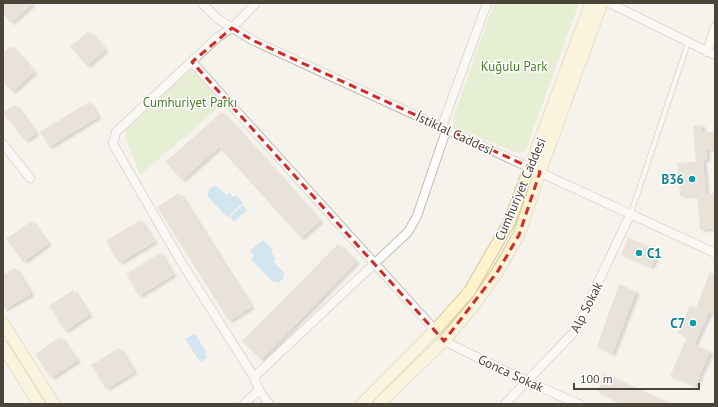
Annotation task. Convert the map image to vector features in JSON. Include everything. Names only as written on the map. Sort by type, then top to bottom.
[{"type":"main road","name":"Cumhuriyet Caddesi","points":[[379,404],[444,340],[475,304],[494,277],[519,235],[535,170],[591,3]]},
{"type":"main road","name":"Cumhuriyet Caddesi","points":[[362,404],[435,330],[469,292],[493,252],[535,170],[602,3]]},
{"type":"main road","points":[[3,324],[54,404]]},
{"type":"main road","points":[[435,330],[444,340]]},
{"type":"main road","points":[[3,347],[39,404]]},
{"type":"street","name":"İstiklal Caddesi","points":[[202,3],[218,19],[259,43],[445,127],[715,253]]},
{"type":"street","points":[[256,3],[232,28],[218,37],[116,132],[113,144],[180,260],[254,377],[259,390],[269,404]]},
{"type":"street","points":[[254,377],[408,232],[417,216],[487,3]]},
{"type":"street","points":[[609,3],[715,55]]},
{"type":"street","points":[[707,52],[715,27]]},
{"type":"street","points":[[192,62],[435,330]]},
{"type":"street","points":[[3,144],[30,178]]},
{"type":"street","name":"Alp Sokak","points":[[505,404],[575,331],[631,213]]},
{"type":"street","name":"Gonca Sokak","points":[[444,340],[526,381],[579,404]]},
{"type":"street","points":[[244,404],[259,390]]},
{"type":"lane","points":[[631,213],[688,43]]},
{"type":"highlighted area","points":[[232,28],[252,40],[540,172],[519,235],[498,271],[444,341],[192,62]]},
{"type":"green space","name":"Kuğulu Park","points":[[494,3],[579,3],[525,152],[518,153],[454,127],[453,118]]},
{"type":"green space","name":"Cumhuriyet Parkı","points":[[190,68],[224,103],[140,175],[126,139],[126,130]]},
{"type":"water","points":[[216,186],[227,195],[230,193],[233,197],[236,195],[243,203],[227,217],[208,197],[210,188]]},
{"type":"water","points":[[243,205],[247,210],[234,222],[230,216]]},
{"type":"water","points":[[263,240],[273,250],[271,252],[276,258],[273,261],[284,273],[283,279],[278,283],[272,281],[251,259],[254,256],[250,251]]},
{"type":"water","points":[[195,334],[206,352],[207,358],[200,362],[185,339]]},
{"type":"building","points":[[3,3],[33,3],[11,23],[3,13]]},
{"type":"building","points":[[89,31],[105,50],[87,66],[70,47]]},
{"type":"building","points":[[11,46],[34,72],[12,92],[3,82],[3,53]]},
{"type":"building","points":[[89,102],[98,117],[49,147],[40,132]]},
{"type":"building","points":[[15,105],[36,133],[25,141],[3,113]]},
{"type":"building","points":[[222,112],[320,221],[301,238],[219,147],[182,180],[165,162]]},
{"type":"building","points":[[702,125],[702,133],[715,131],[715,149],[706,150],[707,160],[703,160],[706,194],[715,193],[715,228],[700,230],[697,195],[680,196],[677,163],[696,162],[693,126]]},
{"type":"building","points":[[179,193],[251,307],[229,321],[157,207]]},
{"type":"building","points":[[140,220],[154,242],[119,263],[106,241]]},
{"type":"building","points":[[31,221],[48,244],[23,262],[6,239]]},
{"type":"building","name":"C1","points":[[628,238],[658,250],[651,267],[621,255]]},
{"type":"building","points":[[338,244],[356,262],[261,360],[242,341]]},
{"type":"building","points":[[160,253],[173,275],[139,296],[126,274]]},
{"type":"building","points":[[15,268],[31,294],[3,310],[3,275]]},
{"type":"building","points":[[710,272],[715,275],[715,314],[709,312],[694,345],[710,352],[695,386],[670,376],[687,337],[678,333],[690,305],[696,308]]},
{"type":"building","points":[[619,284],[636,292],[612,354],[597,347]]},
{"type":"building","points":[[73,290],[89,315],[65,331],[49,306]]},
{"type":"building","points":[[60,337],[77,361],[51,378],[35,354]]},
{"type":"building","points":[[119,348],[134,372],[106,389],[91,365]]},
{"type":"building","points":[[603,373],[672,404],[621,404],[598,392]]},
{"type":"place","name":"B36","points":[[692,179]]},
{"type":"place","name":"C1","points":[[639,253]]},
{"type":"place","name":"C7","points":[[693,323]]}]
